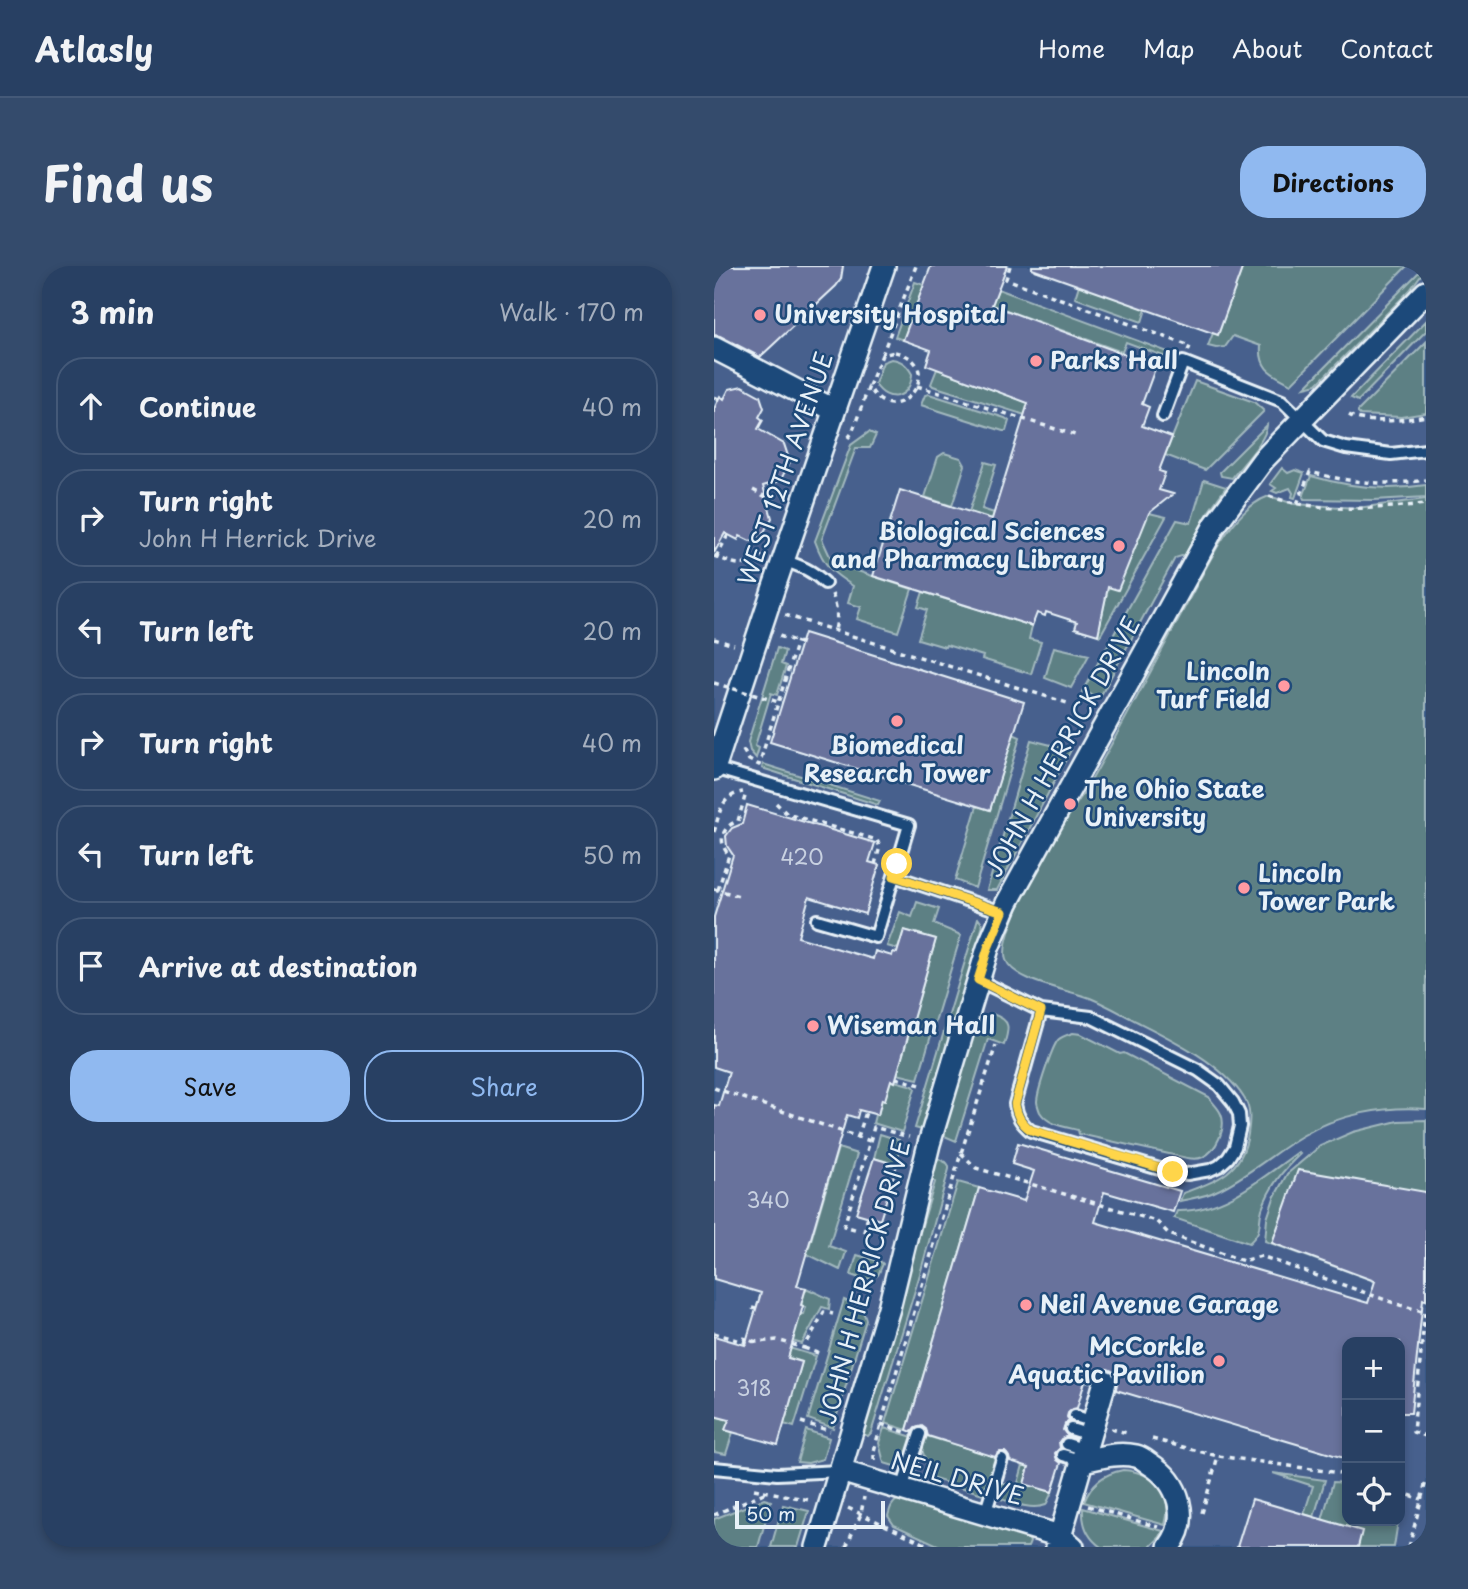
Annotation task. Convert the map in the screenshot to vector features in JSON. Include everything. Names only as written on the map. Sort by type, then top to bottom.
[{"type":"street","name":"WEST 12TH AVENUE","points":[[714,768],[774,556],[834,410],[884,266]]},
{"type":"street","name":"JOHN H HERRICK DRIVE","points":[[817,1547],[889,1308],[929,1144],[988,948],[1003,912],[1215,525],[1263,460],[1426,292]]},
{"type":"street","points":[[714,348],[834,410]]},
{"type":"street","name":"NEIL DRIVE","points":[[840,1471],[904,1482],[1063,1543],[1080,1437],[1105,1382]]},
{"type":"street","points":[[1080,1437],[1115,1454],[1138,1456],[1161,1470],[1176,1490],[1181,1514],[1175,1539],[1166,1538]]},
{"type":"lane","points":[[1163,416],[1183,362],[1282,401],[1323,441],[1346,448],[1391,454],[1426,450]]},
{"type":"lane","points":[[774,556],[807,568],[825,583]]},
{"type":"lane","points":[[714,768],[909,825],[876,937],[817,920]]},
{"type":"lane","points":[[894,876],[1003,912]]},
{"type":"lane","points":[[978,980],[1041,1011],[1091,1017],[1198,1070],[1219,1086],[1239,1114],[1238,1138],[1228,1158],[1210,1170],[1187,1174],[1173,1172],[1031,1130],[1022,1124],[1015,1104],[1041,1011]]},
{"type":"lane","points":[[904,1482],[920,1434]]},
{"type":"lane","points":[[985,1514],[1002,1459]]},
{"type":"lane","points":[[714,1468],[777,1474],[840,1471]]},
{"type":"path","points":[[845,442],[852,433],[916,266]]},
{"type":"path","points":[[1010,266],[1006,279],[1190,346],[1183,362]]},
{"type":"path","points":[[869,386],[878,398],[891,403],[905,400],[917,386],[918,372],[915,363],[895,352],[881,355]]},
{"type":"path","points":[[917,386],[1078,436]]},
{"type":"path","points":[[1349,415],[1383,421],[1410,420],[1426,416]]},
{"type":"path","points":[[1297,504],[1310,472],[1356,482],[1383,484],[1426,480]]},
{"type":"path","points":[[753,490],[781,505],[778,516]]},
{"type":"path","points":[[1269,496],[1297,504],[1357,508],[1426,504]]},
{"type":"path","points":[[728,535],[715,556],[747,565],[759,558],[774,556]]},
{"type":"path","points":[[825,583],[836,606],[835,631]]},
{"type":"path","points":[[783,615],[1067,703]]},
{"type":"path","points":[[742,745],[745,755],[759,765],[799,642],[777,635]]},
{"type":"path","points":[[714,639],[734,645]]},
{"type":"path","points":[[714,683],[782,704]]},
{"type":"path","points":[[724,835],[714,832],[725,800],[733,795],[747,793],[738,821],[730,824],[724,835],[723,847],[729,855],[716,890],[739,896]]},
{"type":"path","points":[[774,801],[788,814],[877,840],[880,847],[875,864]]},
{"type":"path","points":[[904,1482],[874,1460],[874,1451],[961,1153],[996,1045]]},
{"type":"path","points":[[896,1078],[924,1086]]},
{"type":"path","points":[[714,1088],[870,1140]]},
{"type":"path","points":[[858,1137],[866,1112]]},
{"type":"path","points":[[858,1230],[844,1226],[874,1127],[909,1137]]},
{"type":"path","points":[[961,1153],[976,1168],[1156,1221],[1169,1234],[1243,1261],[1261,1256],[1425,1312],[1413,1432],[1426,1436]]},
{"type":"path","points":[[864,1232],[868,1216]]},
{"type":"path","points":[[804,1348],[824,1312],[833,1314]]},
{"type":"path","points":[[714,1334],[751,1345],[752,1340]]},
{"type":"path","points":[[743,1338],[757,1342],[777,1340],[821,1354]]},
{"type":"path","points":[[801,1422],[830,1431]]},
{"type":"path","points":[[881,1424],[897,1429]]},
{"type":"path","points":[[1080,1437],[1130,1434]]},
{"type":"path","points":[[1143,1437],[1218,1456],[1342,1473]]},
{"type":"path","points":[[1202,1514],[1218,1456]]},
{"type":"path","points":[[1409,1547],[1426,1481]]},
{"type":"path","points":[[754,1489],[809,1500]]},
{"type":"path","points":[[714,1515],[767,1491]]},
{"type":"path","points":[[846,1547],[860,1514],[864,1493]]},
{"type":"path","points":[[1405,1494],[1421,1499]]},
{"type":"path","points":[[1084,1505],[1166,1538]]},
{"type":"path","points":[[842,1506],[932,1547]]},
{"type":"shaded area","name":"The Ohio State University","points":[[714,266],[1426,266],[1426,1547],[714,1547]]},
{"type":"green space","points":[[1243,266],[1407,266],[1291,384],[1268,370],[1262,361],[1261,346],[1233,336],[1225,347],[1208,346],[1213,333],[1218,335]]},
{"type":"green space","points":[[1423,268],[1425,269],[1410,290],[1317,384],[1305,387]]},
{"type":"green space","points":[[915,282],[924,285],[903,340],[895,337]]},
{"type":"green space","points":[[1079,285],[1146,309],[1142,322],[1075,298]]},
{"type":"green space","points":[[998,289],[1168,352],[1166,357],[1126,342],[1122,352],[992,305]]},
{"type":"green space","points":[[1426,321],[1426,331],[1358,401],[1351,398]]},
{"type":"green space","points":[[1426,342],[1426,413],[1401,417],[1360,415],[1358,411]]},
{"type":"green space","points":[[891,359],[904,364],[912,374],[908,389],[898,396],[886,395],[875,384],[883,362]]},
{"type":"green space","points":[[937,369],[1082,423],[1079,432],[933,386],[931,384]]},
{"type":"green space","points":[[1195,381],[1254,402],[1264,411],[1205,470],[1165,455]]},
{"type":"green space","points":[[925,395],[1005,418],[1009,421],[1006,431],[921,405]]},
{"type":"green space","points":[[1267,425],[1258,445],[1232,478],[1221,476],[1220,472]]},
{"type":"green space","points":[[869,432],[876,435],[870,448],[856,448],[822,539],[833,563],[912,589],[898,632],[857,619],[861,607],[848,603],[853,586],[829,568],[815,541],[851,445]]},
{"type":"green space","points":[[944,453],[961,458],[965,465],[952,506],[925,497],[938,457]]},
{"type":"green space","points":[[985,462],[996,465],[982,509],[994,513],[992,519],[969,512]]},
{"type":"green space","points":[[1282,468],[1288,473],[1295,470],[1304,473],[1295,498],[1292,497],[1290,488],[1277,493],[1272,491],[1276,488],[1270,484]]},
{"type":"green space","points":[[1311,476],[1368,487],[1426,485],[1426,497],[1374,500],[1304,499]]},
{"type":"green space","points":[[1204,480],[1226,487],[1209,511],[1185,555],[1175,558],[1100,697],[1082,692],[1177,520],[1191,523]]},
{"type":"green space","points":[[1269,496],[1294,504],[1357,508],[1426,499],[1426,1109],[1378,1110],[1331,1122],[1302,1136],[1227,1185],[1207,1195],[1180,1201],[1183,1193],[1226,1174],[1240,1158],[1249,1124],[1249,1110],[1244,1098],[1223,1074],[1196,1054],[1096,1001],[1031,980],[1011,968],[1005,952],[1014,918],[1038,865],[1104,757],[1214,553],[1245,512]]},
{"type":"green space","points":[[1149,513],[1166,517],[1100,636],[1098,635],[1108,587]]},
{"type":"green space","points":[[923,592],[1032,626],[1029,639],[1041,642],[1031,674],[982,659],[983,656],[918,639],[927,610],[918,607]]},
{"type":"green space","points":[[1054,647],[1089,655],[1071,688],[1045,678]]},
{"type":"green space","points":[[777,648],[785,651],[781,664],[786,666],[777,695],[771,693],[755,746],[759,748],[756,758],[750,751],[748,742]]},
{"type":"green space","points":[[1013,734],[1020,737],[975,888],[955,880],[977,806],[990,810]]},
{"type":"green space","points":[[1031,740],[1071,750],[997,890],[987,890]]},
{"type":"green space","points":[[763,764],[880,801],[878,805],[762,768]]},
{"type":"green space","points":[[917,902],[939,909],[934,924],[961,935],[918,1079],[897,1074],[936,939],[904,930],[898,949],[887,946],[900,912],[912,917]]},
{"type":"green space","points":[[978,918],[983,925],[922,1130],[915,1128]]},
{"type":"green space","points":[[992,1014],[1006,1022],[1006,1039],[1004,1045],[988,1039],[956,1141],[942,1135],[973,1031],[983,1018]]},
{"type":"green space","points":[[1073,1033],[1081,1034],[1120,1054],[1124,1053],[1209,1097],[1220,1112],[1223,1126],[1212,1150],[1201,1158],[1189,1158],[1079,1134],[1078,1130],[1047,1120],[1040,1112],[1037,1102],[1042,1080],[1058,1040]]},
{"type":"green space","points":[[891,1080],[915,1088],[902,1132],[873,1123]]},
{"type":"green space","points":[[1426,1120],[1426,1300],[1265,1241],[1267,1219],[1274,1198],[1287,1174],[1320,1146],[1353,1132],[1398,1121]]},
{"type":"green space","points":[[880,1134],[899,1140],[897,1165],[874,1158]]},
{"type":"green space","points":[[838,1148],[857,1154],[829,1246],[846,1252],[840,1270],[807,1254]]},
{"type":"green space","points":[[1298,1152],[1300,1154],[1283,1172],[1269,1193],[1262,1209],[1258,1231],[1249,1243],[1174,1218],[1177,1211],[1211,1206],[1242,1192]]},
{"type":"green space","points":[[935,1157],[947,1163],[949,1169],[920,1274],[868,1436],[860,1433],[935,1182],[930,1178]]},
{"type":"green space","points":[[958,1182],[979,1188],[907,1430],[885,1423]]},
{"type":"green space","points":[[857,1255],[881,1262],[883,1264],[878,1275],[865,1279],[851,1275]]},
{"type":"green space","points":[[806,1288],[830,1299],[829,1309],[822,1307],[802,1344],[792,1341],[800,1314],[804,1314],[806,1307],[801,1305]]},
{"type":"green space","points":[[844,1300],[861,1310],[866,1320],[833,1428],[808,1419]]},
{"type":"green space","points":[[789,1348],[816,1356],[794,1427],[784,1424],[802,1362],[787,1357]]},
{"type":"green space","points":[[714,1416],[729,1420],[725,1430],[733,1432],[726,1454],[714,1452]]},
{"type":"green space","points":[[884,1428],[916,1438],[909,1460],[901,1468],[884,1463],[879,1443]]},
{"type":"green space","points":[[806,1430],[829,1438],[823,1459],[808,1463],[797,1462]]},
{"type":"green space","points":[[923,1435],[997,1457],[986,1495],[931,1478],[920,1443]]},
{"type":"green space","points":[[1023,1465],[1029,1467],[1024,1484],[1052,1492],[1046,1505],[1027,1506],[995,1497],[1000,1482],[1017,1487]]},
{"type":"green space","points":[[1123,1470],[1144,1475],[1159,1486],[1167,1503],[1165,1525],[1084,1502],[1099,1480]]},
{"type":"green space","points":[[1273,1473],[1325,1480],[1314,1517],[1304,1514],[1313,1486]]},
{"type":"green space","points":[[1333,1482],[1342,1483],[1342,1526],[1397,1526],[1394,1547],[1358,1547],[1322,1520]]},
{"type":"green space","points":[[764,1499],[771,1501],[758,1547],[714,1547],[714,1519]]},
{"type":"green space","points":[[897,1500],[1025,1536],[1030,1542],[1028,1547],[942,1547],[894,1525],[888,1516]]},
{"type":"green space","points":[[783,1505],[809,1511],[798,1547],[771,1547]]},
{"type":"green space","points":[[1083,1508],[1163,1531],[1150,1547],[1101,1547],[1087,1530]]},
{"type":"building","name":"University Hospital","points":[[714,266],[843,266],[841,279],[836,286],[760,357],[714,335]]},
{"type":"building","points":[[931,266],[1007,266],[992,305],[1156,366],[1142,404],[1149,407],[1142,426],[1172,437],[1159,471],[1165,473],[1159,490],[1173,494],[1149,513],[1118,590],[1108,587],[1098,635],[1075,628],[1077,622],[1046,612],[1045,616],[1037,613],[1032,626],[873,576],[900,490],[992,519],[1028,403],[926,365],[931,350],[903,340]]},
{"type":"building","points":[[1032,266],[1243,266],[1218,335],[1032,269]]},
{"type":"building","points":[[742,386],[760,396],[764,408],[759,417],[763,420],[758,429],[784,444],[790,462],[780,481],[763,486],[772,518],[761,537],[750,541],[740,536],[738,540],[725,533],[714,553],[714,409],[720,396],[724,399],[729,389]]},
{"type":"building","name":"Biomedical Research Tower","points":[[804,633],[1024,702],[990,810],[770,742]]},
{"type":"building","points":[[747,805],[875,843],[869,862],[879,865],[865,914],[809,897],[798,937],[873,959],[875,951],[892,956],[893,952],[897,953],[904,930],[936,939],[895,1082],[891,1080],[878,1115],[859,1110],[857,1118],[847,1115],[797,1286],[806,1288],[788,1358],[802,1362],[778,1445],[725,1430],[729,1420],[714,1416],[714,1336],[745,1345],[761,1293],[714,1279],[714,1105],[719,1106],[729,1072],[714,1067],[714,917],[733,855],[727,846],[726,836],[732,828],[742,824]]},
{"type":"building","points":[[1018,1143],[1180,1191],[1173,1212],[1104,1192],[1095,1222],[1368,1303],[1375,1281],[1272,1243],[1298,1170],[1426,1192],[1426,1300],[1423,1299],[1411,1413],[1405,1413],[1405,1337],[1342,1337],[1342,1458],[1116,1390],[1117,1378],[1114,1372],[1108,1369],[1096,1372],[1091,1382],[1085,1381],[1077,1408],[1068,1413],[1069,1421],[1063,1430],[1068,1436],[1061,1439],[1060,1448],[1055,1453],[1061,1463],[1052,1492],[1024,1484],[1029,1467],[1010,1461],[1005,1452],[1000,1452],[995,1457],[928,1436],[922,1426],[912,1432],[907,1430],[979,1188],[1024,1201],[1034,1171],[1012,1164]]},
{"type":"building","points":[[874,1158],[897,1165],[880,1220],[856,1213]]},
{"type":"building","points":[[1252,1499],[1362,1531],[1358,1547],[1237,1547]]},
{"type":"place","name":"University Hospital","points":[[760,315]]},
{"type":"place","name":"Parks Hall","points":[[1036,361]]},
{"type":"place","name":"Biological Sciences and Pharmacy Library","points":[[1119,546]]},
{"type":"place","name":"Lincoln Turf Field","points":[[1284,686]]},
{"type":"place","name":"Biomedical Research Tower","points":[[897,721]]},
{"type":"place","name":"The Ohio State University","points":[[1070,804]]},
{"type":"place","name":"Lincoln Tower Park","points":[[1244,888]]},
{"type":"place","name":"Wiseman Hall","points":[[813,1026]]},
{"type":"place","name":"Neil Avenue Garage","points":[[1026,1305]]},
{"type":"place","name":"McCorkle Aquatic Pavilion","points":[[1219,1361]]},
{"type":"route","points":[[897,864],[894,876],[1003,912],[978,980],[1041,1011],[1015,1104],[1022,1124],[1031,1130],[1173,1172]]}]
